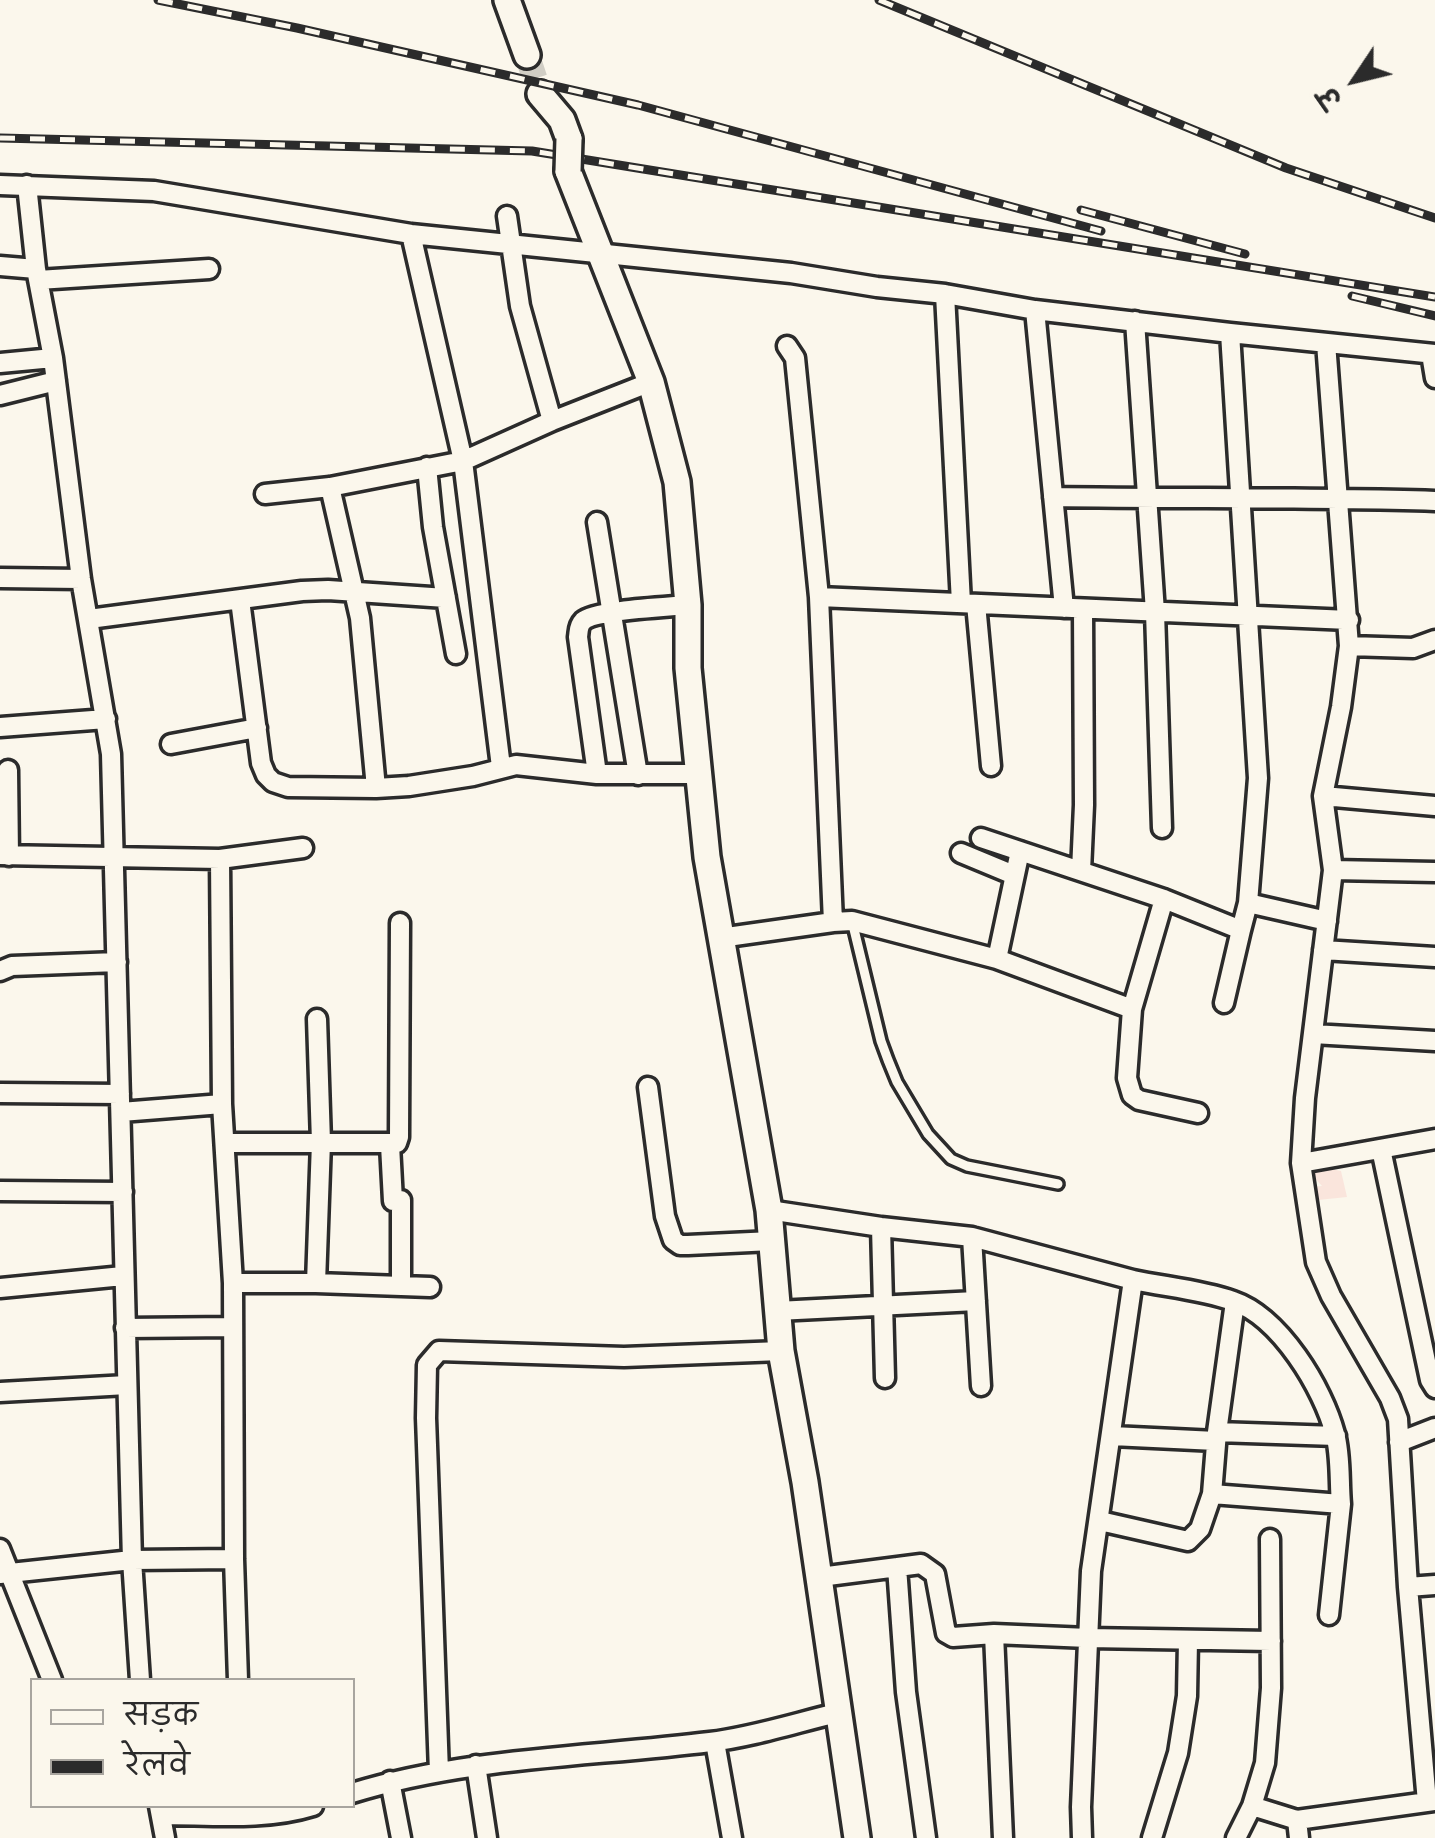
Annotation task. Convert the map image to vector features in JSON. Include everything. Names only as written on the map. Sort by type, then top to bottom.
[{"type":"street","points":[[507,0],[526,55]]},
{"type":"street","points":[[540,94],[562,120],[569,139],[568,171],[651,382],[677,482],[688,605],[688,668],[707,858],[769,1210],[781,1350],[820,1578],[857,1838]]},
{"type":"street","points":[[0,185],[154,191],[411,234],[791,272],[1035,310],[1433,354],[1435,378]]},
{"type":"street","points":[[27,186],[37,275],[53,358],[82,579],[111,754],[132,1560],[140,1678]]},
{"type":"street","points":[[507,216],[520,306],[552,422]]},
{"type":"street","points":[[411,234],[463,461],[501,767]]},
{"type":"street","points":[[0,266],[37,275],[209,269]]},
{"type":"street","points":[[944,294],[969,603],[991,766]]},
{"type":"street","points":[[1035,310],[1053,497],[1074,608],[1084,805],[1081,871]]},
{"type":"street","points":[[1135,321],[1156,612],[1162,828]]},
{"type":"street","points":[[1224,1003],[1248,902],[1258,778],[1230,334]]},
{"type":"street","points":[[1252,1806],[1298,1829],[1431,1801],[1408,1587],[1398,1419],[1316,1262],[1301,1163],[1332,870],[1323,796],[1349,646],[1326,344]]},
{"type":"street","points":[[787,346],[795,358],[819,597],[842,921]]},
{"type":"street","points":[[0,363],[53,358]]},
{"type":"street","points":[[0,395],[56,380]]},
{"type":"street","points":[[265,494],[330,487],[463,461],[651,382]]},
{"type":"street","points":[[427,467],[433,527],[456,654]]},
{"type":"street","points":[[330,487],[360,618],[376,788]]},
{"type":"street","points":[[1053,497],[1435,501]]},
{"type":"street","points":[[597,522],[638,775]]},
{"type":"street","points":[[0,578],[82,579]]},
{"type":"street","points":[[88,619],[302,591],[446,598]]},
{"type":"street","points":[[819,597],[1349,620]]},
{"type":"street","points":[[240,600],[262,763],[273,782],[288,786],[376,788],[440,782],[516,765],[596,774],[699,774]]},
{"type":"street","points":[[596,774],[579,626],[584,619],[611,612],[688,605]]},
{"type":"street","points":[[1349,646],[1413,648],[1435,640]]},
{"type":"street","points":[[0,727],[106,719]]},
{"type":"street","points":[[171,744],[257,728]]},
{"type":"street","points":[[8,770],[5,855],[220,859],[303,848]]},
{"type":"street","points":[[1323,796],[1435,806]]},
{"type":"street","points":[[981,838],[1164,899],[1241,930]]},
{"type":"street","points":[[997,959],[1020,850]]},
{"type":"street","points":[[961,853],[1014,875]]},
{"type":"street","points":[[220,859],[222,1104],[233,1283],[238,1678]]},
{"type":"street","points":[[1332,870],[1435,872]]},
{"type":"street","points":[[1164,899],[1132,1009],[1127,1078],[1132,1095],[1138,1100],[1198,1113]]},
{"type":"street","points":[[1248,902],[1326,920]]},
{"type":"street","points":[[720,938],[842,921],[997,959],[1132,1009]]},
{"type":"street","points":[[226,1143],[397,1143],[400,923]]},
{"type":"street","points":[[1323,950],[1435,957]]},
{"type":"street","points":[[0,970],[12,966],[117,962]]},
{"type":"street","points":[[316,1283],[320,1142],[317,1019]]},
{"type":"street","points":[[1313,1034],[1435,1041]]},
{"type":"street","points":[[648,1087],[666,1216],[673,1240],[680,1245],[772,1241]]},
{"type":"street","points":[[0,1093],[120,1103],[222,1104]]},
{"type":"street","points":[[1301,1163],[1435,1138]]},
{"type":"street","points":[[390,1145],[401,1286]]},
{"type":"street","points":[[1380,1148],[1427,1331],[1430,1380],[1435,1388]]},
{"type":"street","points":[[0,1191],[122,1192]]},
{"type":"street","points":[[769,1210],[972,1237],[1235,1302],[1258,1314],[1315,1383],[1336,1436],[1341,1504],[1329,1615]]},
{"type":"street","points":[[881,1227],[885,1378]]},
{"type":"street","points":[[972,1237],[982,1386]]},
{"type":"street","points":[[0,1288],[124,1276]]},
{"type":"street","points":[[1082,1838],[1092,1571],[1134,1280]]},
{"type":"street","points":[[233,1283],[430,1287]]},
{"type":"street","points":[[777,1311],[976,1301]]},
{"type":"street","points":[[1100,1520],[1188,1541],[1200,1528],[1212,1494],[1235,1302]]},
{"type":"street","points":[[126,1328],[233,1327]]},
{"type":"street","points":[[439,1772],[426,1365],[439,1351],[624,1358],[781,1350]]},
{"type":"street","points":[[0,1392],[127,1384]]},
{"type":"street","points":[[1399,1442],[1435,1428]]},
{"type":"street","points":[[1112,1436],[1336,1436]]},
{"type":"street","points":[[1212,1494],[1341,1504]]},
{"type":"street","points":[[1236,1838],[1252,1806],[1265,1763],[1271,1688],[1270,1539]]},
{"type":"street","points":[[0,1550],[5,1573],[51,1678]]},
{"type":"street","points":[[5,1573],[132,1560],[234,1559]]},
{"type":"street","points":[[820,1578],[921,1564],[935,1574],[946,1634],[953,1637],[994,1634],[1271,1641]]},
{"type":"street","points":[[898,1567],[906,1692],[926,1838]]},
{"type":"street","points":[[1408,1587],[1435,1585]]},
{"type":"street","points":[[994,1634],[1002,1838]]},
{"type":"street","points":[[1152,1838],[1178,1753],[1188,1640]]},
{"type":"street","points":[[355,1792],[390,1781],[476,1765],[715,1742],[837,1713]]},
{"type":"street","points":[[715,1742],[732,1838]]},
{"type":"street","points":[[476,1765],[487,1838]]},
{"type":"street","points":[[390,1781],[402,1838]]},
{"type":"street","points":[[165,1838],[160,1810],[306,1808]]},
{"type":"lane","points":[[842,921],[888,1060],[928,1134],[951,1158],[967,1166],[1058,1184]]},
{"type":"shaded area","points":[[1301,1163],[1341,1171],[1347,1197],[1318,1200],[1309,1187],[1322,1186]]},
{"type":"tunnel","points":[[527,55],[540,94]]},
{"type":"railway","points":[[158,0],[638,105],[1101,231]]},
{"type":"railway","points":[[879,0],[1286,168],[1435,218]]},
{"type":"railway","points":[[0,138],[532,151],[1435,297]]},
{"type":"railway","points":[[1081,210],[1245,254]]},
{"type":"railway","points":[[1352,296],[1435,316]]}]
